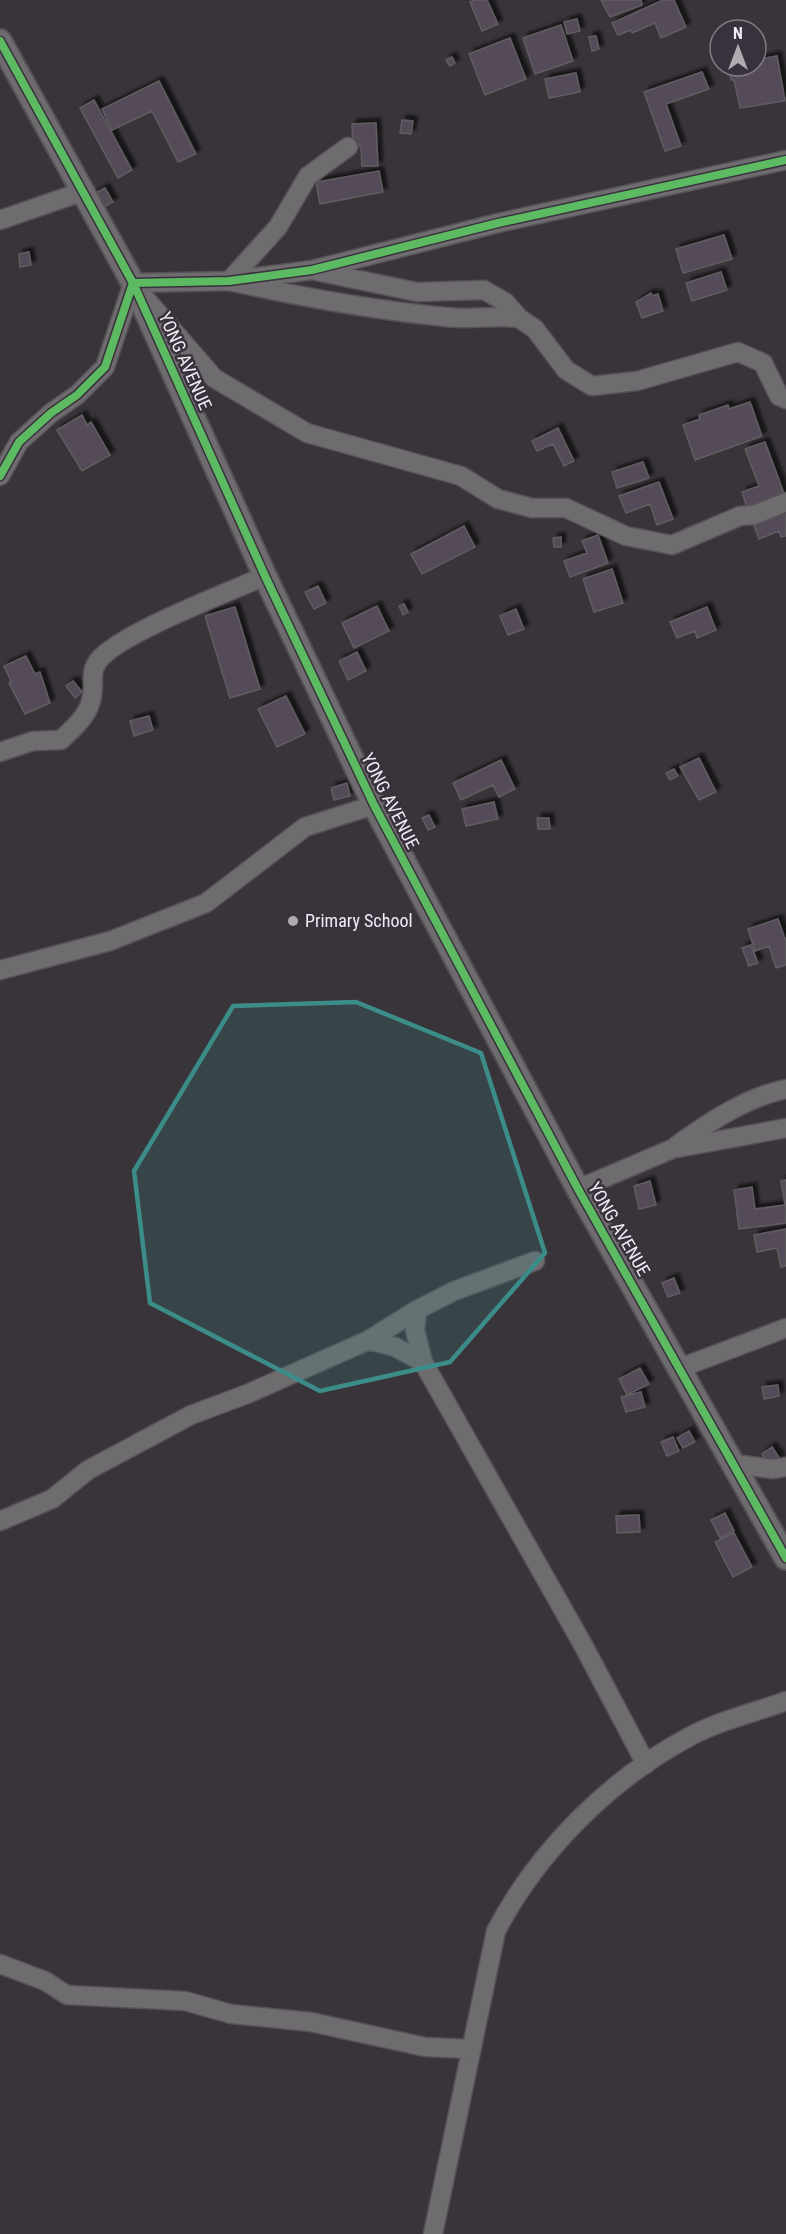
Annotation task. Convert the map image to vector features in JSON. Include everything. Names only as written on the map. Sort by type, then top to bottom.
[{"type":"street","name":"YONG AVENUE","points":[[0,41],[133,283],[265,576],[374,805],[578,1188],[786,1558]]},
{"type":"street","points":[[229,281],[279,226],[308,176],[348,147]]},
{"type":"street","points":[[133,283],[229,281],[312,270],[498,223],[786,160]]},
{"type":"street","points":[[0,220],[84,191]]},
{"type":"street","points":[[312,270],[417,292],[484,290],[505,302],[519,318],[535,329],[566,370],[592,386],[637,381],[738,352],[763,363],[779,396],[786,399]]},
{"type":"street","points":[[229,281],[390,311],[473,320],[497,315],[519,318]]},
{"type":"street","points":[[0,476],[18,442],[105,368],[133,283]]},
{"type":"street","points":[[133,283],[214,378],[307,433],[461,476],[498,499],[532,508],[566,508],[626,536],[672,545],[740,516],[754,515],[786,502]]},
{"type":"street","points":[[0,752],[33,741],[61,740],[86,716],[93,695],[91,675],[99,660],[123,641],[265,576]]},
{"type":"street","points":[[0,970],[110,941],[206,903],[305,827],[374,805]]},
{"type":"street","points":[[672,1149],[712,1120],[774,1092],[786,1089]]},
{"type":"street","points":[[578,1188],[672,1149],[786,1128]]},
{"type":"street","points":[[0,1521],[52,1499],[88,1470],[191,1415],[247,1394],[369,1340],[417,1310],[454,1292],[535,1261]]},
{"type":"street","points":[[417,1310],[415,1330],[423,1362],[582,1643],[646,1764]]},
{"type":"street","points":[[680,1368],[786,1328]]},
{"type":"street","points":[[369,1340],[395,1347],[423,1362]]},
{"type":"street","points":[[735,1464],[773,1469],[786,1467]]},
{"type":"street","points":[[433,2234],[496,1931],[507,1909],[540,1863],[583,1815],[616,1785],[688,1737],[786,1701]]},
{"type":"street","points":[[0,1964],[45,1981],[67,1995],[184,2001],[231,2014],[310,2022],[425,2048],[470,2049]]},
{"type":"highlighted area","points":[[356,1002],[481,1053],[545,1253],[450,1362],[320,1391],[150,1303],[134,1171],[233,1006]]},
{"type":"building","points":[[487,0],[498,24],[482,31],[470,2]]},
{"type":"building","points":[[601,0],[641,0],[642,5],[610,17]]},
{"type":"building","points":[[663,0],[674,0],[686,27],[661,38],[655,23],[632,33],[631,30],[618,35],[612,23]]},
{"type":"building","points":[[577,19],[580,31],[567,34],[564,22]]},
{"type":"building","points":[[561,25],[573,61],[535,74],[523,38]]},
{"type":"building","points":[[596,36],[599,49],[592,51],[589,37]]},
{"type":"building","points":[[510,38],[526,79],[485,95],[469,54]]},
{"type":"building","points":[[777,56],[785,101],[740,108],[734,80],[731,78],[768,78],[768,58]]},
{"type":"building","points":[[452,57],[455,63],[450,66],[446,60]]},
{"type":"building","points":[[702,72],[709,89],[666,104],[681,146],[665,151],[644,92]]},
{"type":"building","points":[[576,73],[580,92],[549,98],[545,79]]},
{"type":"building","points":[[159,81],[196,154],[178,162],[152,111],[112,130],[102,109]]},
{"type":"building","points":[[94,100],[132,170],[118,178],[80,108]]},
{"type":"building","points":[[402,120],[413,121],[411,134],[400,133]]},
{"type":"building","points":[[376,123],[378,166],[362,166],[361,146],[353,147],[352,124]]},
{"type":"building","points":[[379,171],[383,192],[320,204],[316,182]]},
{"type":"building","points":[[105,188],[113,202],[98,210],[90,196]]},
{"type":"building","points":[[724,235],[732,259],[683,273],[676,249]]},
{"type":"building","points":[[29,252],[31,265],[20,267],[19,254]]},
{"type":"building","points":[[721,272],[727,290],[692,301],[686,283]]},
{"type":"building","points":[[651,293],[652,296],[658,294],[663,311],[642,318],[636,302]]},
{"type":"building","points":[[750,402],[762,436],[695,460],[683,425],[700,419],[699,415],[728,405],[729,409]]},
{"type":"building","points":[[82,415],[87,425],[91,422],[110,455],[82,471],[57,430]]},
{"type":"building","points":[[558,428],[574,461],[564,466],[553,444],[537,451],[532,441]]},
{"type":"building","points":[[765,442],[786,499],[749,514],[742,492],[759,486],[745,449]]},
{"type":"building","points":[[643,462],[649,478],[617,488],[612,472]]},
{"type":"building","points":[[659,482],[673,519],[657,525],[650,504],[626,513],[619,496]]},
{"type":"building","points":[[786,510],[786,536],[781,537],[779,531],[759,539],[752,521]]},
{"type":"building","points":[[464,526],[475,547],[422,574],[411,554]]},
{"type":"building","points":[[598,535],[608,563],[570,577],[564,561],[587,553],[582,541]]},
{"type":"building","points":[[561,537],[561,547],[554,547],[553,538]]},
{"type":"building","points":[[612,569],[623,603],[594,612],[583,579]]},
{"type":"building","points":[[318,586],[326,603],[314,609],[305,592]]},
{"type":"building","points":[[404,604],[408,612],[403,615],[399,606]]},
{"type":"building","points":[[377,606],[389,631],[354,648],[342,623]]},
{"type":"building","points":[[235,607],[260,689],[230,698],[205,616]]},
{"type":"building","points":[[707,607],[716,630],[697,638],[695,631],[677,638],[670,622]]},
{"type":"building","points":[[516,609],[524,629],[508,635],[500,616]]},
{"type":"building","points":[[357,652],[366,671],[348,680],[339,661]]},
{"type":"building","points":[[26,656],[35,674],[40,672],[50,703],[25,714],[9,683],[11,681],[4,666]]},
{"type":"building","points":[[73,681],[82,692],[75,698],[66,686]]},
{"type":"building","points":[[286,696],[305,734],[277,747],[258,709]]},
{"type":"building","points":[[149,716],[153,730],[134,736],[130,721]]},
{"type":"building","points":[[699,758],[716,792],[699,800],[680,767]]},
{"type":"building","points":[[501,760],[515,789],[499,797],[493,785],[461,800],[453,783]]},
{"type":"building","points":[[674,769],[678,776],[670,780],[666,773]]},
{"type":"building","points":[[347,783],[350,796],[334,800],[331,788]]},
{"type":"building","points":[[494,802],[498,819],[466,826],[462,809]]},
{"type":"building","points":[[429,815],[435,827],[428,830],[422,818]]},
{"type":"building","points":[[537,818],[549,818],[550,829],[538,829]]},
{"type":"building","points":[[778,919],[786,942],[786,965],[776,968],[769,946],[755,951],[748,929]]},
{"type":"building","points":[[751,945],[758,963],[749,966],[742,948]]},
{"type":"building","points":[[786,1180],[786,1223],[739,1229],[734,1190],[752,1187],[755,1209],[785,1205],[781,1181]]},
{"type":"building","points":[[650,1181],[656,1205],[639,1209],[634,1186]]},
{"type":"building","points":[[786,1229],[786,1266],[781,1267],[777,1248],[757,1252],[754,1235]]},
{"type":"building","points":[[674,1278],[680,1293],[668,1297],[662,1283]]},
{"type":"building","points":[[640,1368],[649,1384],[627,1395],[619,1379]]},
{"type":"building","points":[[778,1385],[779,1396],[764,1399],[762,1387]]},
{"type":"building","points":[[641,1392],[645,1407],[626,1412],[621,1397]]},
{"type":"building","points":[[689,1431],[695,1442],[683,1448],[677,1438]]},
{"type":"building","points":[[673,1437],[679,1451],[667,1456],[661,1442]]},
{"type":"building","points":[[772,1447],[780,1459],[769,1466],[762,1454]]},
{"type":"building","points":[[725,1513],[734,1531],[720,1538],[711,1520]]},
{"type":"building","points":[[639,1515],[640,1532],[617,1533],[616,1516]]},
{"type":"building","points":[[734,1533],[752,1567],[733,1577],[715,1542]]},
{"type":"cycle path","points":[[0,41],[133,283],[265,576],[374,805],[578,1189],[786,1558]]},
{"type":"cycle path","points":[[0,476],[19,442],[51,413],[77,395],[105,367],[133,283],[229,281],[312,270],[498,223],[786,160]]},
{"type":"place","name":"Primary School","points":[[293,921]]}]
